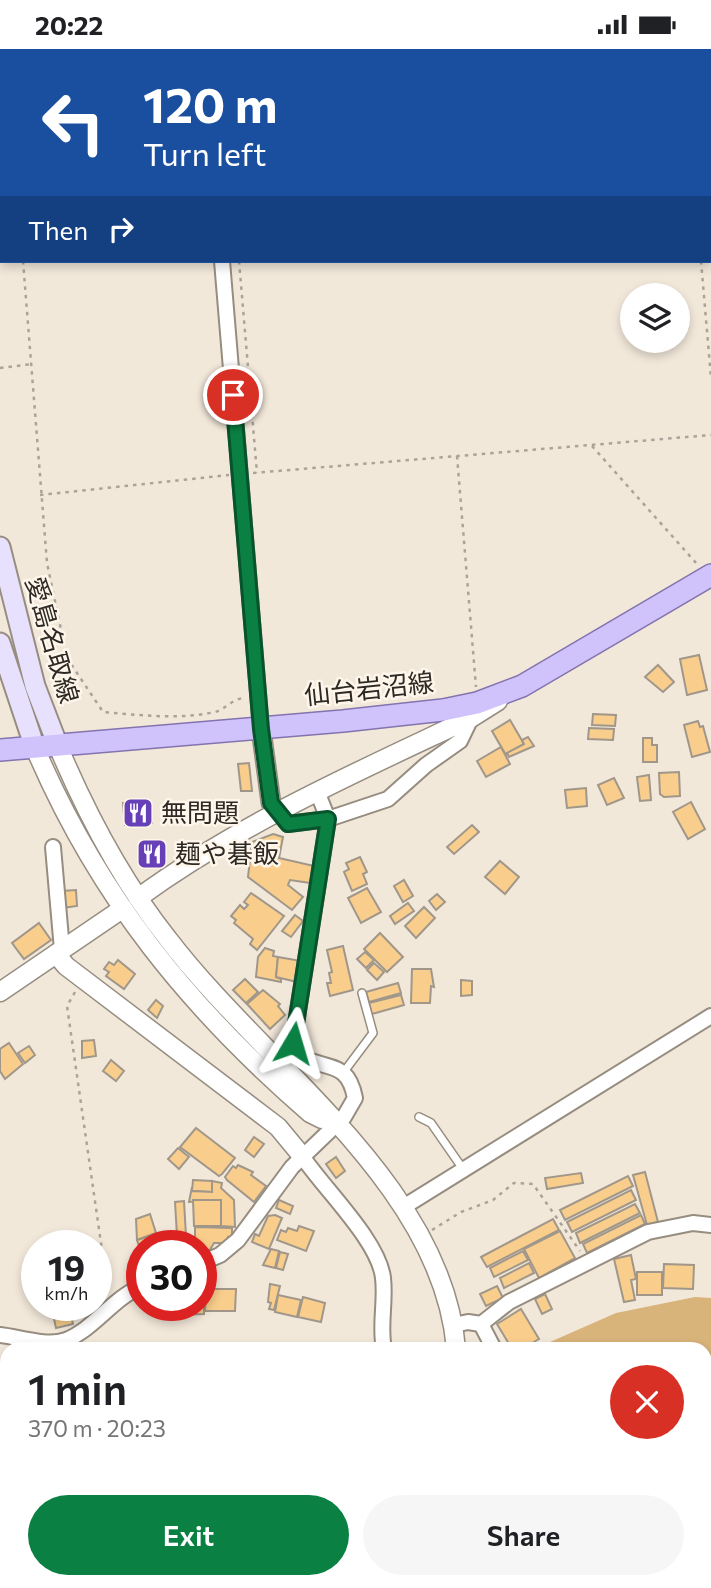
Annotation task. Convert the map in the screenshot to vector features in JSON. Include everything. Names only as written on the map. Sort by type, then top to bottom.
[{"type":"main road","name":"愛島名取線","points":[[0,547],[35,686],[58,745]]},
{"type":"main road","name":"仙台岩沼線","points":[[0,750],[261,729],[443,710],[474,710],[522,686],[709,577]]},
{"type":"main road","name":"愛島名取線","points":[[0,643],[35,748]]},
{"type":"street","points":[[222,263],[258,697],[271,803],[288,824],[328,819],[388,799],[426,765],[460,741],[474,710]]},
{"type":"street","points":[[138,898],[200,856],[277,811],[474,710]]},
{"type":"street","points":[[58,745],[94,826],[138,898],[169,941],[222,1005],[336,1125],[405,1206],[434,1259],[454,1325],[455,1342]]},
{"type":"street","points":[[35,748],[77,835],[122,909],[172,977],[228,1039],[310,1113],[336,1125]]},
{"type":"street","points":[[217,1256],[238,1240],[302,1156],[350,1110],[355,1098],[353,1085],[337,1067],[303,1058],[293,1043],[328,819],[317,791]]},
{"type":"street","points":[[53,846],[59,952],[66,966],[278,1127],[377,1256],[383,1278],[380,1331],[382,1342]]},
{"type":"street","points":[[0,992],[122,909]]},
{"type":"street","points":[[405,1206],[711,1016]]},
{"type":"street","points":[[454,1325],[481,1324],[509,1302],[648,1232],[693,1223],[711,1225]]},
{"type":"street","points":[[44,1342],[65,1340],[126,1293]]},
{"type":"street","points":[[481,1324],[490,1342]]},
{"type":"street","points":[[0,1335],[18,1342]]},
{"type":"lane","points":[[343,1073],[373,1033],[362,993]]},
{"type":"lane","points":[[419,1117],[431,1123],[463,1169]]},
{"type":"path","points":[[23,263],[47,563],[67,658],[103,712],[168,717],[218,711],[238,698],[258,697]]},
{"type":"path","points":[[239,263],[257,473]]},
{"type":"path","points":[[701,263],[711,378]]},
{"type":"path","points":[[0,367],[32,364]]},
{"type":"path","points":[[40,495],[240,474],[711,435]]},
{"type":"path","points":[[591,445],[709,577]]},
{"type":"path","points":[[457,456],[474,710]]},
{"type":"path","points":[[73,996],[67,1006],[99,1230]]},
{"type":"path","points":[[423,1236],[461,1212],[493,1200],[514,1182],[523,1181],[533,1184],[587,1262]]},
{"type":"shaded area","points":[[695,1297],[711,1298],[711,1342],[550,1342],[616,1313]]},
{"type":"building","points":[[699,655],[707,690],[687,695],[680,659]]},
{"type":"building","points":[[658,665],[674,682],[663,692],[645,677]]},
{"type":"building","points":[[593,714],[616,715],[615,726],[592,725]]},
{"type":"building","points":[[510,720],[524,744],[506,755],[492,731]]},
{"type":"building","points":[[698,721],[700,727],[703,726],[710,752],[692,757],[684,725]]},
{"type":"building","points":[[589,728],[614,729],[613,740],[588,739]]},
{"type":"building","points":[[528,737],[534,746],[509,757],[507,753],[524,744],[522,740]]},
{"type":"building","points":[[643,738],[652,738],[652,745],[657,745],[657,762],[643,762]]},
{"type":"building","points":[[501,747],[510,764],[486,777],[477,761]]},
{"type":"building","points":[[249,763],[252,791],[241,791],[238,764]]},
{"type":"building","points":[[679,772],[680,796],[664,797],[660,794],[659,773]]},
{"type":"building","points":[[649,775],[651,800],[640,801],[637,777]]},
{"type":"building","points":[[614,778],[624,798],[607,805],[598,785]]},
{"type":"building","points":[[586,788],[587,806],[567,808],[565,790]]},
{"type":"building","name":"無問題","points":[[150,801],[152,823],[125,825],[123,803]]},
{"type":"building","points":[[691,802],[705,829],[688,839],[673,812]]},
{"type":"building","points":[[472,825],[479,832],[454,854],[447,847]]},
{"type":"building","points":[[273,834],[283,837],[279,858],[314,866],[311,883],[290,880],[288,885],[303,897],[292,910],[248,877],[252,842]]},
{"type":"building","points":[[157,846],[159,864],[149,865],[147,847]]},
{"type":"building","points":[[360,857],[367,872],[363,874],[367,884],[352,891],[344,872],[349,869],[346,863]]},
{"type":"building","points":[[500,861],[519,877],[505,894],[485,877]]},
{"type":"building","points":[[404,880],[413,896],[403,902],[394,886]]},
{"type":"building","points":[[367,888],[381,912],[361,923],[348,898]]},
{"type":"building","points":[[76,890],[77,906],[62,908],[61,891]]},
{"type":"building","points":[[251,893],[284,916],[257,950],[250,944],[253,939],[234,923],[236,920],[231,916],[240,905],[244,909],[248,905],[244,902]]},
{"type":"building","points":[[437,894],[445,902],[436,910],[429,901]]},
{"type":"building","points":[[408,903],[414,911],[395,924],[390,916]]},
{"type":"building","points":[[424,907],[435,918],[416,938],[405,926]]},
{"type":"building","points":[[295,915],[303,921],[291,937],[282,931]]},
{"type":"building","points":[[39,923],[51,940],[24,959],[12,943]]},
{"type":"building","points":[[380,933],[403,957],[387,972],[364,949]]},
{"type":"building","points":[[343,946],[353,990],[330,996],[327,983],[331,983],[329,973],[332,972],[327,950]]},
{"type":"building","points":[[265,948],[274,951],[273,956],[278,957],[276,977],[281,979],[281,982],[256,977],[258,957]]},
{"type":"building","points":[[365,952],[374,960],[366,968],[357,959]]},
{"type":"building","points":[[278,957],[301,961],[297,982],[276,977]]},
{"type":"building","points":[[118,960],[135,974],[124,989],[106,976],[109,972],[104,969],[109,962],[114,965]]},
{"type":"building","points":[[374,963],[384,972],[377,980],[367,970]]},
{"type":"building","points":[[412,969],[431,969],[434,987],[431,986],[430,1003],[411,1003]]},
{"type":"building","points":[[245,979],[258,992],[246,1003],[233,990]]},
{"type":"building","points":[[461,980],[472,981],[472,995],[461,996]]},
{"type":"building","points":[[398,983],[401,993],[369,1002],[366,992]]},
{"type":"building","points":[[263,990],[280,1004],[278,1006],[285,1015],[270,1029],[247,1004]]},
{"type":"building","points":[[401,995],[404,1005],[372,1014],[369,1003]]},
{"type":"building","points":[[156,1000],[163,1006],[157,1018],[148,1010]]},
{"type":"building","points":[[94,1040],[96,1056],[82,1058],[82,1041]]},
{"type":"building","points":[[9,1043],[23,1064],[5,1079],[0,1071],[0,1049]]},
{"type":"building","points":[[29,1046],[35,1055],[25,1063],[18,1053]]},
{"type":"building","points":[[111,1060],[124,1071],[116,1081],[103,1071]]},
{"type":"building","points":[[196,1128],[235,1158],[219,1176],[180,1147]]},
{"type":"building","points":[[254,1137],[264,1144],[254,1157],[245,1150]]},
{"type":"building","points":[[178,1148],[189,1157],[179,1169],[168,1159]]},
{"type":"building","points":[[336,1157],[345,1171],[336,1178],[326,1164]]},
{"type":"building","points":[[238,1165],[253,1172],[251,1175],[266,1186],[254,1202],[225,1177],[233,1166],[236,1168]]},
{"type":"building","points":[[645,1172],[658,1222],[647,1225],[633,1175]]},
{"type":"building","points":[[581,1173],[583,1183],[547,1189],[545,1178]]},
{"type":"building","points":[[628,1176],[633,1186],[565,1220],[560,1210]]},
{"type":"building","points":[[193,1180],[212,1181],[212,1192],[192,1191]]},
{"type":"building","points":[[212,1181],[222,1183],[221,1188],[234,1200],[235,1227],[221,1226],[221,1200],[189,1202],[192,1187],[192,1191],[212,1192]]},
{"type":"building","points":[[631,1190],[636,1200],[572,1232],[567,1222]]},
{"type":"building","points":[[193,1200],[221,1200],[221,1226],[194,1226]]},
{"type":"building","points":[[279,1200],[293,1206],[290,1214],[276,1208]]},
{"type":"building","points":[[184,1201],[186,1230],[177,1230],[175,1202]]},
{"type":"building","points":[[635,1204],[640,1213],[580,1243],[576,1233]]},
{"type":"building","points":[[150,1214],[155,1230],[137,1230],[136,1219]]},
{"type":"building","points":[[641,1215],[645,1224],[587,1253],[583,1244]]},
{"type":"building","points":[[268,1216],[282,1218],[269,1249],[252,1242],[255,1234],[259,1236]]},
{"type":"building","points":[[553,1219],[559,1230],[487,1267],[481,1257]]},
{"type":"building","points":[[299,1226],[314,1231],[306,1251],[277,1240],[281,1230],[286,1232],[288,1228],[297,1231]]},
{"type":"building","points":[[195,1227],[232,1228],[232,1238],[228,1237],[228,1243],[217,1243],[217,1230],[195,1230]]},
{"type":"building","points":[[560,1231],[575,1258],[539,1278],[524,1249]]},
{"type":"building","points":[[271,1249],[279,1251],[275,1268],[263,1265]]},
{"type":"building","points":[[523,1251],[528,1260],[494,1277],[490,1268]]},
{"type":"building","points":[[280,1252],[288,1254],[283,1270],[276,1268]]},
{"type":"building","points":[[631,1255],[636,1279],[631,1280],[635,1300],[624,1302],[614,1259]]},
{"type":"building","points":[[529,1263],[534,1273],[504,1288],[500,1278]]},
{"type":"building","points":[[664,1264],[694,1265],[693,1289],[663,1288]]},
{"type":"building","points":[[637,1272],[662,1272],[662,1295],[637,1295]]},
{"type":"building","points":[[270,1284],[280,1286],[274,1310],[269,1309]]},
{"type":"building","points":[[497,1286],[503,1298],[486,1306],[480,1294]]},
{"type":"building","points":[[217,1289],[236,1289],[235,1311],[217,1311]]},
{"type":"building","points":[[545,1294],[552,1309],[542,1314],[535,1299]]},
{"type":"building","points":[[278,1295],[301,1300],[297,1317],[275,1312]]},
{"type":"building","points":[[303,1297],[325,1303],[321,1322],[298,1317]]},
{"type":"building","points":[[521,1309],[539,1339],[534,1342],[508,1342],[497,1324]]},
{"type":"building","points":[[54,1321],[72,1321],[73,1324],[56,1328]]},
{"type":"place","name":"無問題","points":[[138,813]]},
{"type":"place","name":"麺や碁飯","points":[[152,854]]},
{"type":"route","points":[[233,395],[258,697],[271,803],[288,824],[328,819],[293,1043]]}]
